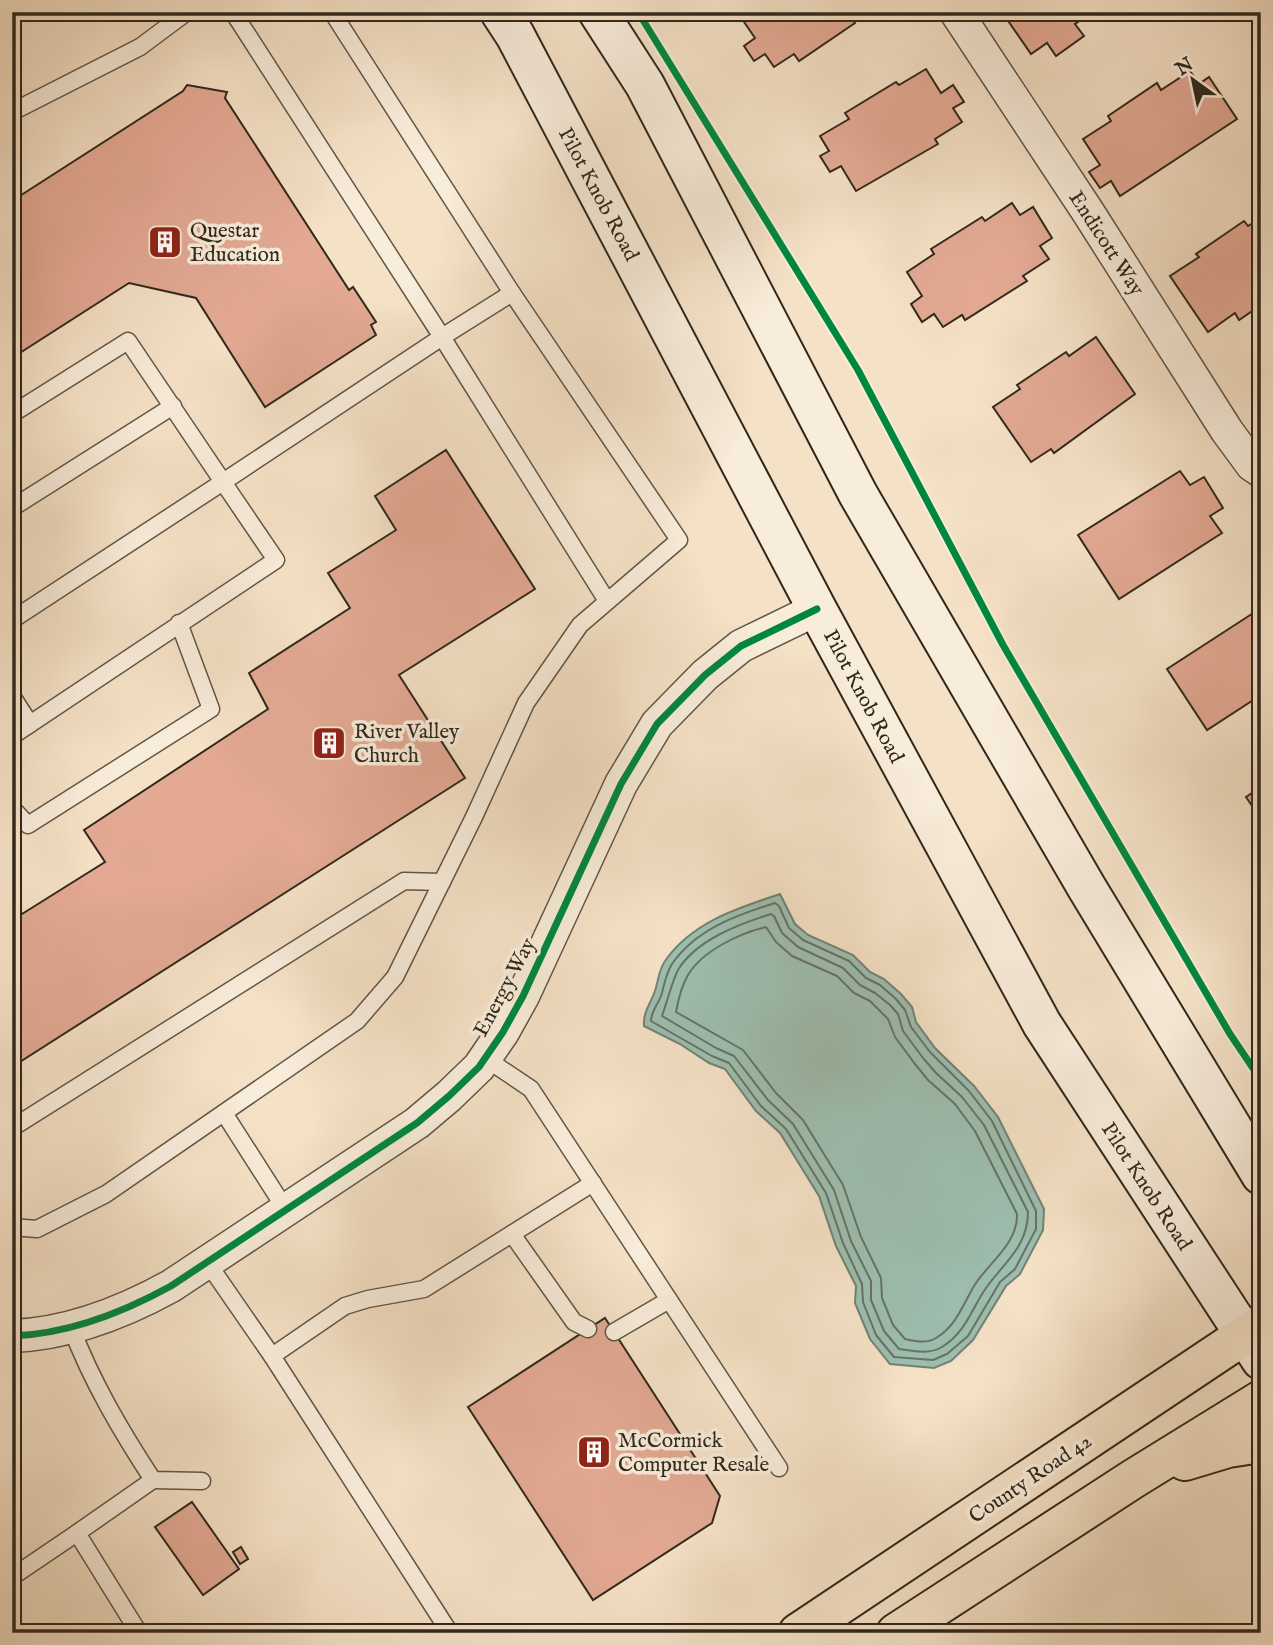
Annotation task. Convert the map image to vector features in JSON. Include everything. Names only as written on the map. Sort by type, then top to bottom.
[{"type":"highway","name":"County Road 42","points":[[798,1633],[1255,1340]]},
{"type":"highway","points":[[896,1633],[1133,1479],[1261,1400]]},
{"type":"highway","points":[[1133,1479],[1216,1452],[1261,1443]]},
{"type":"main road","name":"Pilot Knob Road","points":[[500,12],[515,35],[817,609],[1042,1024],[1255,1340]]},
{"type":"main road","points":[[598,12],[645,85],[858,494],[1087,888],[1261,1175]]},
{"type":"street","name":"Endicott Way","points":[[956,12],[1088,212],[1227,431],[1252,465],[1261,471]]},
{"type":"street","name":"Energy Way","points":[[12,1336],[71,1327],[142,1302],[417,1123],[449,1096],[485,1058],[503,1032],[523,996],[621,785],[657,724],[705,675],[741,646],[817,609]]},
{"type":"lane","points":[[12,112],[140,47],[187,12]]},
{"type":"lane","points":[[233,12],[442,337],[607,601]]},
{"type":"lane","points":[[12,1227],[37,1228],[106,1194],[357,1021],[396,977],[526,703],[580,625],[680,540],[512,293],[332,12]]},
{"type":"lane","points":[[12,620],[512,293]]},
{"type":"lane","points":[[12,414],[128,341],[276,560],[12,736]]},
{"type":"lane","points":[[12,508],[173,406]]},
{"type":"lane","points":[[12,808],[27,825],[211,709],[179,623]]},
{"type":"lane","points":[[12,696],[30,724]]},
{"type":"lane","points":[[12,1128],[404,881],[442,882]]},
{"type":"lane","points":[[485,1058],[531,1089],[779,1468]]},
{"type":"lane","points":[[224,1112],[286,1210]]},
{"type":"lane","points":[[272,1356],[345,1306],[424,1289],[593,1183]]},
{"type":"lane","points":[[512,1234],[574,1322],[587,1329]]},
{"type":"lane","points":[[206,1262],[272,1356],[450,1633]]},
{"type":"lane","points":[[614,1332],[669,1300]]},
{"type":"lane","points":[[71,1327],[98,1390],[153,1480]]},
{"type":"lane","points":[[12,1577],[153,1480],[202,1482]]},
{"type":"lane","points":[[77,1533],[139,1633]]},
{"type":"water","points":[[780,894],[795,924],[808,935],[853,955],[870,972],[884,979],[912,1007],[916,1022],[935,1048],[974,1086],[998,1117],[1044,1209],[1043,1230],[1020,1274],[1006,1286],[973,1340],[951,1361],[934,1368],[890,1364],[870,1339],[855,1303],[856,1286],[836,1246],[819,1196],[780,1133],[756,1111],[725,1069],[709,1063],[680,1044],[644,1026],[661,968],[676,947],[702,926],[717,918]]},
{"type":"building","points":[[861,12],[852,18],[855,23],[799,61],[794,54],[774,67],[765,54],[754,61],[744,46],[755,38],[738,13]]},
{"type":"building","points":[[1002,12],[1091,13],[1075,24],[1084,36],[1056,56],[1047,43],[1031,54]]},
{"type":"building","points":[[926,69],[941,93],[953,85],[964,102],[953,108],[962,122],[935,139],[938,144],[856,191],[841,166],[830,172],[820,156],[829,151],[820,136],[849,119],[845,113],[896,82],[899,85]]},
{"type":"building","points":[[1190,71],[1199,84],[1209,77],[1237,119],[1120,196],[1111,181],[1100,188],[1089,172],[1100,165],[1083,139],[1111,121],[1108,116],[1157,83],[1161,90]]},
{"type":"building","name":"Questar Education","points":[[187,85],[227,92],[225,98],[349,290],[353,287],[376,322],[371,325],[376,335],[265,407],[196,298],[129,283],[12,358],[12,201],[183,91]]},
{"type":"building","points":[[1012,203],[1020,215],[1033,207],[1052,238],[1040,246],[1049,259],[1023,276],[1027,281],[965,320],[962,315],[943,327],[934,314],[922,322],[911,304],[922,296],[907,272],[934,254],[931,249],[982,217],[985,221]]},
{"type":"building","points":[[1261,218],[1261,305],[1239,320],[1235,313],[1208,332],[1170,276],[1199,257],[1196,254],[1244,221],[1248,226]]},
{"type":"building","points":[[1096,337],[1135,394],[1054,453],[1051,449],[1031,462],[993,407],[1020,389],[1017,385],[1066,352],[1069,356]]},
{"type":"building","name":"River Valley Church","points":[[446,450],[535,589],[399,675],[465,778],[12,1067],[12,899],[22,914],[105,862],[84,830],[268,709],[249,673],[350,608],[328,573],[396,530],[375,496]]},
{"type":"building","points":[[1180,471],[1190,485],[1204,477],[1223,508],[1210,516],[1222,533],[1119,599],[1078,535]]},
{"type":"building","points":[[1261,608],[1261,695],[1207,730],[1167,669]]},
{"type":"building","points":[[1261,787],[1261,819],[1246,797]]},
{"type":"building","name":"McCormick Computer Resale","points":[[605,1318],[720,1496],[712,1523],[593,1600],[468,1407]]},
{"type":"building","points":[[192,1502],[239,1569],[203,1595],[155,1527]]},
{"type":"building","points":[[241,1547],[248,1559],[240,1564],[233,1552]]},
{"type":"cycle path","points":[[638,12],[858,370],[1003,645],[1230,1034],[1261,1080]]},
{"type":"cycle path","points":[[12,1336],[54,1331],[94,1320],[134,1305],[171,1286],[417,1123],[449,1096],[479,1067],[503,1032],[523,996],[621,784],[657,724],[705,675],[741,646],[817,609]]},
{"type":"place","name":"Questar Education","points":[[165,242]]},
{"type":"place","name":"River Valley Church","points":[[329,743]]},
{"type":"place","name":"McCormick Computer Resale","points":[[594,1452]]}]
